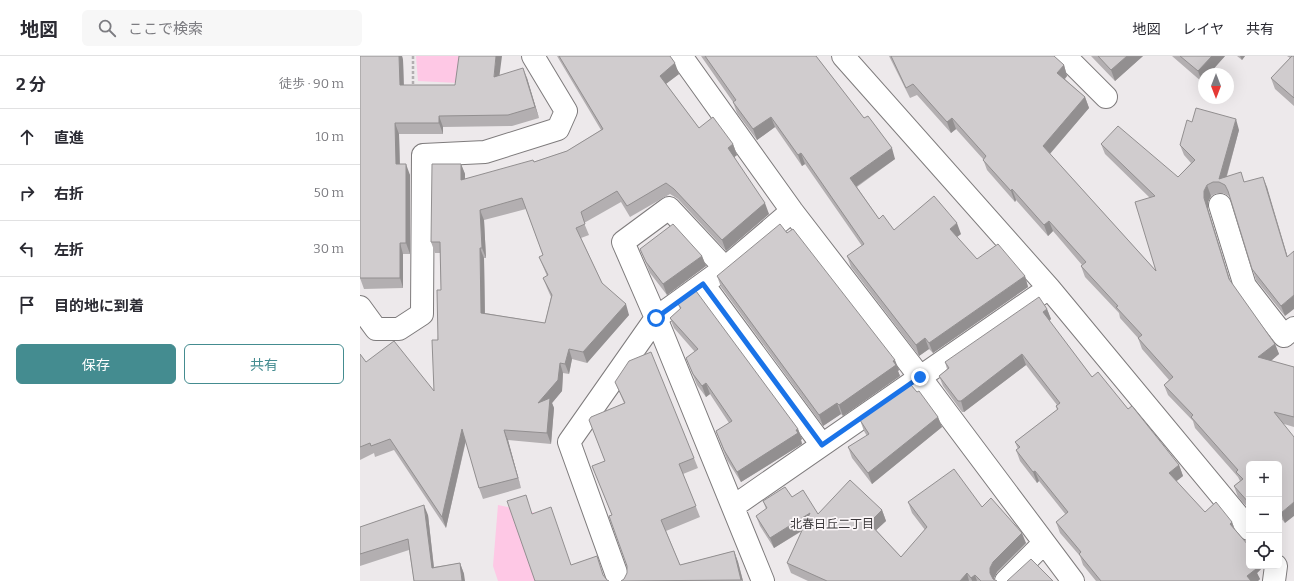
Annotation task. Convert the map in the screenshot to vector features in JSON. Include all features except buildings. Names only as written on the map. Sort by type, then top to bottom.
[{"type":"street","points":[[360,307],[376,329],[399,329],[422,314],[423,155],[486,152],[558,130],[566,111],[533,56]]},
{"type":"street","points":[[681,56],[792,211],[1074,581]]},
{"type":"street","points":[[843,56],[1049,288],[1246,525]]},
{"type":"street","points":[[1065,56],[1106,97]]},
{"type":"street","points":[[1220,205],[1244,286],[1284,336],[1294,328]]},
{"type":"street","points":[[725,268],[669,208],[623,242],[734,506],[763,581]]},
{"type":"street","points":[[619,581],[569,442],[656,318],[725,268],[792,211]]},
{"type":"street","points":[[703,284],[822,445]]},
{"type":"street","points":[[734,506],[1049,288]]},
{"type":"street","points":[[1006,581],[1044,542]]},
{"type":"street","points":[[1274,581],[1276,569]]},
{"type":"path","points":[[413,56],[413,91]]},
{"type":"shaded area","points":[[416,56],[462,56],[458,83],[418,81]]},
{"type":"shaded area","points":[[498,505],[541,514],[548,581],[498,581],[493,566]]},
{"type":"district","name":"北春日丘二丁目","points":[[832,524]]},
{"type":"route","points":[[656,318],[703,284],[822,445],[920,377]]}]
